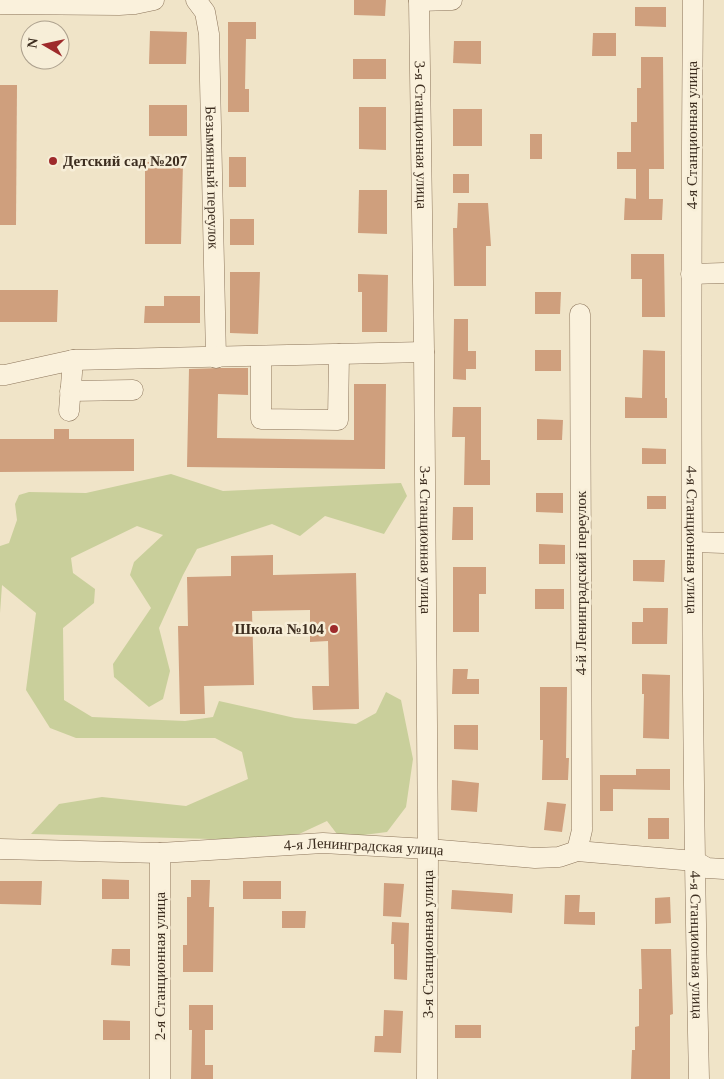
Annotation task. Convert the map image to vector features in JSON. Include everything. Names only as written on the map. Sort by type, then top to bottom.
[{"type":"street","points":[[0,4],[119,5],[154,0]]},
{"type":"street","name":"Безымянный переулок","points":[[196,0],[205,12],[209,34],[216,358]]},
{"type":"street","points":[[419,1],[452,0]]},
{"type":"street","name":"4-я Станционная улица","points":[[693,0],[691,274],[695,860],[700,1079]]},
{"type":"street","name":"3-я Станционная улица","points":[[419,1],[428,849],[427,1079]]},
{"type":"street","points":[[691,274],[724,274]]},
{"type":"street","name":"4-й Ленинградский переулок","points":[[577,851],[582,830],[580,314]]},
{"type":"street","points":[[0,374],[5,375],[74,360],[424,352]]},
{"type":"street","points":[[261,357],[261,419],[338,420],[339,354]]},
{"type":"street","points":[[69,411],[74,360]]},
{"type":"street","points":[[70,391],[133,390]]},
{"type":"street","points":[[693,542],[724,543]]},
{"type":"street","name":"4-я Ленинградская улица","points":[[0,850],[160,853],[323,843],[535,858],[559,857],[577,851],[695,860],[707,868],[724,869]]},
{"type":"street","name":"2-я Станционная улица","points":[[160,853],[160,1079]]},
{"type":"green space","points":[[171,474],[223,491],[401,483],[407,496],[384,534],[325,516],[300,536],[272,524],[197,549],[159,628],[170,671],[163,699],[149,707],[114,677],[113,664],[151,608],[130,575],[134,562],[163,535],[137,526],[71,558],[73,573],[95,589],[94,603],[63,628],[64,700],[92,717],[185,721],[213,717],[219,701],[295,718],[356,724],[376,713],[386,692],[401,700],[413,759],[406,807],[387,832],[340,838],[327,821],[284,841],[31,834],[59,804],[102,797],[186,806],[248,779],[242,752],[215,738],[76,738],[50,728],[26,690],[36,613],[2,585],[0,613],[0,546],[9,543],[17,520],[15,504],[19,495],[29,492],[86,493]]},
{"type":"building","points":[[354,0],[386,0],[385,16],[354,15]]},
{"type":"building","points":[[635,7],[666,7],[666,27],[635,26]]},
{"type":"building","points":[[228,22],[256,22],[256,39],[246,39],[245,89],[249,89],[249,112],[228,112]]},
{"type":"building","points":[[150,31],[187,32],[186,64],[149,64]]},
{"type":"building","points":[[593,33],[616,33],[616,56],[592,56]]},
{"type":"building","points":[[454,41],[481,41],[481,64],[453,63]]},
{"type":"building","points":[[641,57],[663,57],[664,169],[649,169],[649,199],[663,199],[662,220],[624,220],[625,198],[636,199],[636,169],[617,169],[617,152],[631,152],[631,122],[637,122],[637,88],[641,88]]},
{"type":"building","points":[[353,59],[386,59],[386,79],[353,79]]},
{"type":"building","points":[[0,85],[17,85],[16,225],[0,225]]},
{"type":"building","points":[[149,105],[187,105],[187,136],[149,136]]},
{"type":"building","points":[[359,107],[386,107],[386,150],[359,149]]},
{"type":"building","points":[[453,109],[482,109],[482,146],[453,146]]},
{"type":"building","points":[[530,134],[542,134],[542,159],[530,159]]},
{"type":"building","points":[[229,157],[246,157],[246,187],[229,187]]},
{"type":"building","points":[[145,162],[183,163],[181,244],[145,244]]},
{"type":"building","points":[[453,174],[469,174],[469,193],[453,193]]},
{"type":"building","points":[[359,190],[387,190],[387,234],[358,233]]},
{"type":"building","points":[[458,203],[488,203],[491,246],[486,246],[486,286],[454,286],[453,228],[457,228]]},
{"type":"building","points":[[230,219],[254,219],[254,245],[230,245]]},
{"type":"building","points":[[631,254],[664,254],[665,317],[642,317],[642,279],[631,279]]},
{"type":"building","points":[[230,272],[260,272],[258,334],[230,333]]},
{"type":"building","points":[[358,274],[388,275],[387,332],[362,332],[362,292],[358,292]]},
{"type":"building","points":[[0,290],[58,290],[57,322],[0,322]]},
{"type":"building","points":[[535,292],[561,292],[560,314],[535,314]]},
{"type":"building","points":[[164,296],[200,296],[200,323],[144,323],[145,306],[164,306]]},
{"type":"building","points":[[454,319],[468,319],[468,351],[476,351],[476,369],[466,369],[466,380],[453,379]]},
{"type":"building","points":[[535,350],[561,350],[561,371],[535,371]]},
{"type":"building","points":[[643,350],[665,351],[667,418],[625,418],[625,397],[642,398]]},
{"type":"building","points":[[248,368],[248,395],[218,394],[217,438],[354,440],[354,384],[386,384],[385,469],[187,467],[189,369]]},
{"type":"building","points":[[453,407],[481,407],[481,460],[490,460],[490,485],[464,485],[465,437],[452,437]]},
{"type":"building","points":[[537,419],[563,420],[562,440],[537,440]]},
{"type":"building","points":[[54,429],[69,429],[69,439],[134,439],[134,471],[0,472],[0,439],[54,439]]},
{"type":"building","points":[[642,448],[666,449],[666,464],[642,464]]},
{"type":"building","points":[[536,493],[563,493],[563,513],[536,512]]},
{"type":"building","points":[[647,496],[666,496],[666,509],[647,509]]},
{"type":"building","points":[[453,507],[473,507],[473,540],[452,540]]},
{"type":"building","points":[[539,544],[565,545],[565,564],[539,564]]},
{"type":"building","name":"Школа №104","points":[[273,555],[273,575],[356,573],[359,709],[313,710],[312,686],[329,686],[328,641],[310,642],[310,610],[252,611],[254,685],[204,686],[205,714],[180,714],[178,626],[188,626],[187,577],[231,576],[231,556]]},
{"type":"building","points":[[633,560],[665,560],[664,582],[633,581]]},
{"type":"building","points":[[453,567],[486,567],[486,594],[479,594],[479,632],[453,632]]},
{"type":"building","points":[[535,589],[564,589],[564,609],[535,609]]},
{"type":"building","points":[[643,608],[668,608],[667,644],[632,644],[632,622],[643,622]]},
{"type":"building","points":[[453,669],[468,669],[467,679],[479,679],[479,694],[452,694]]},
{"type":"building","points":[[642,674],[670,675],[669,739],[643,738],[644,694],[642,694]]},
{"type":"building","points":[[540,687],[567,687],[566,758],[569,758],[568,780],[542,780],[543,740],[540,740]]},
{"type":"building","points":[[454,725],[478,725],[478,750],[454,749]]},
{"type":"building","points":[[636,769],[670,769],[670,790],[613,789],[613,811],[600,811],[600,775],[636,775]]},
{"type":"building","points":[[452,780],[479,783],[477,812],[451,810]]},
{"type":"building","points":[[547,802],[566,804],[562,832],[544,830]]},
{"type":"building","points":[[648,818],[669,818],[669,839],[648,839]]},
{"type":"building","points":[[102,879],[129,880],[129,899],[102,899]]},
{"type":"building","points":[[191,880],[210,880],[209,907],[214,907],[213,972],[183,972],[183,945],[187,945],[187,897],[191,897]]},
{"type":"building","points":[[0,881],[42,881],[41,905],[0,904]]},
{"type":"building","points":[[243,881],[281,881],[281,899],[243,899]]},
{"type":"building","points":[[384,883],[404,884],[401,917],[383,916]]},
{"type":"building","points":[[452,890],[513,894],[512,913],[451,909]]},
{"type":"building","points":[[565,895],[580,895],[579,912],[595,912],[595,925],[564,924]]},
{"type":"building","points":[[670,897],[671,923],[655,924],[655,898]]},
{"type":"building","points":[[282,911],[306,911],[305,928],[282,928]]},
{"type":"building","points":[[392,922],[409,923],[407,980],[394,979],[394,944],[391,944]]},
{"type":"building","points":[[112,949],[130,949],[130,966],[111,965]]},
{"type":"building","points":[[641,949],[671,949],[673,1014],[670,1015],[670,1079],[631,1079],[632,1050],[635,1050],[635,1027],[639,1026],[639,989],[642,989]]},
{"type":"building","points":[[189,1005],[213,1005],[213,1030],[205,1030],[205,1065],[213,1065],[213,1079],[191,1079],[192,1030],[189,1030]]},
{"type":"building","points":[[384,1010],[403,1011],[401,1053],[374,1052],[375,1036],[383,1036]]},
{"type":"building","points":[[103,1020],[130,1021],[130,1040],[103,1040]]},
{"type":"building","points":[[455,1025],[481,1025],[481,1038],[455,1038]]},
{"type":"place","name":"Детский сад №207","points":[[53,161]]},
{"type":"place","name":"Школа №104","points":[[334,629]]}]
